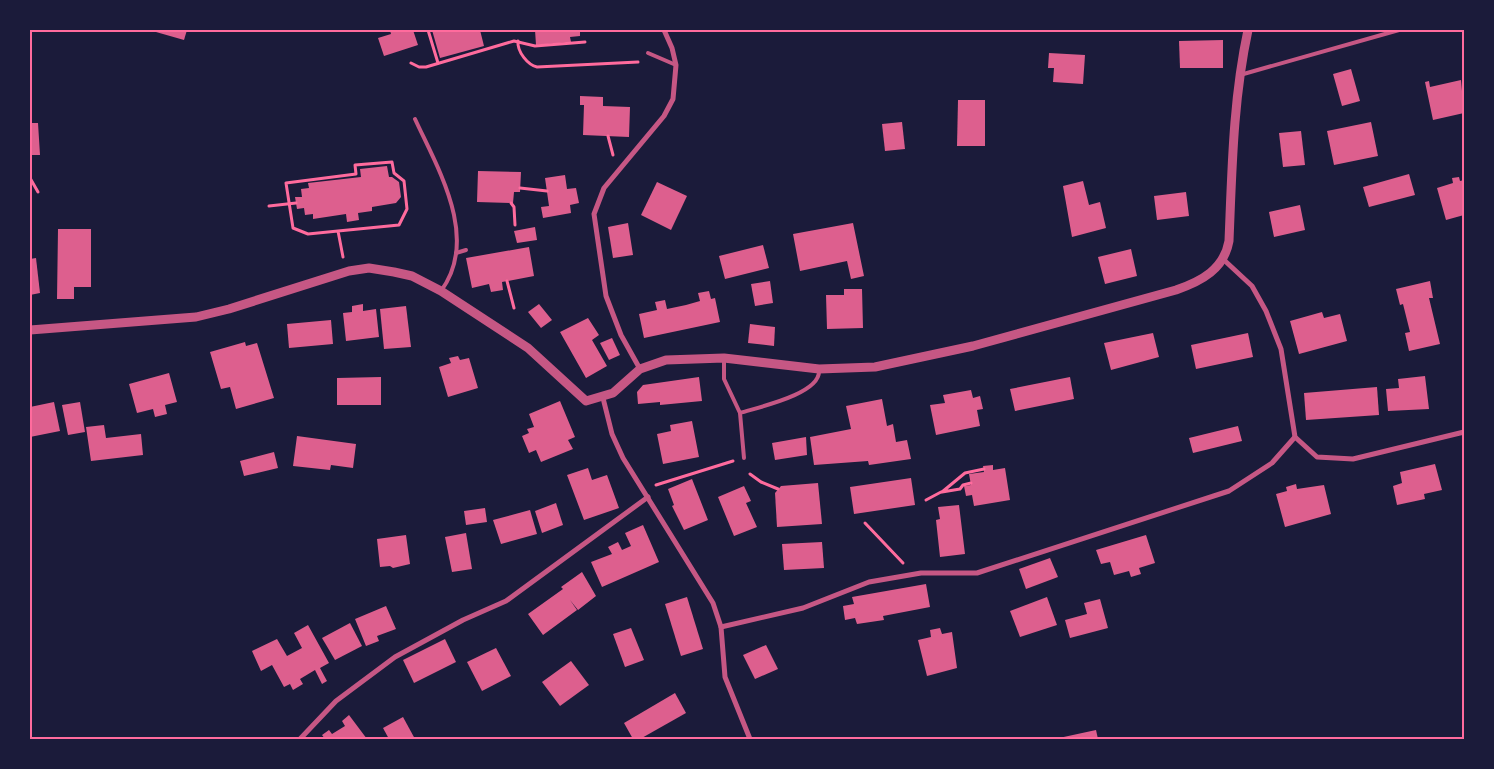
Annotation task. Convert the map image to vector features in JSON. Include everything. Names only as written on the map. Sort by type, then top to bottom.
[{"type":"street","points":[[640,369],[621,335],[606,296],[594,214],[604,188],[664,116],[673,99],[676,65],[672,48],[664,30]]},
{"type":"street","points":[[30,330],[196,316],[229,309],[325,277],[369,268],[412,276],[441,291],[528,348],[581,399],[586,401],[603,398],[622,387],[640,369],[653,363],[682,358],[724,358],[819,369],[853,370],[906,362],[1076,319],[1184,287],[1208,274],[1224,260],[1229,240],[1234,119],[1239,75],[1248,30]]},
{"type":"street","points":[[1224,260],[1252,286],[1269,319],[1281,350],[1295,437],[1316,456],[1353,459],[1464,432]]},
{"type":"street","points":[[603,398],[612,434],[623,458],[713,603],[721,627],[725,677],[750,739]]},
{"type":"street","points":[[721,627],[803,608],[869,582],[921,574],[977,573],[1229,491],[1272,463],[1295,437]]},
{"type":"street","points":[[300,739],[336,701],[395,657],[464,620],[506,601],[648,497]]},
{"type":"lane","points":[[1239,75],[1399,30]]},
{"type":"lane","points":[[648,53],[676,65]]},
{"type":"lane","points":[[415,119],[447,188],[456,232],[456,253],[450,276],[441,291]]},
{"type":"lane","points":[[456,253],[466,250]]},
{"type":"lane","points":[[724,358],[724,379],[740,413],[744,458]]},
{"type":"lane","points":[[740,413],[805,391],[819,377],[819,369]]},
{"type":"path","points":[[428,30],[438,64]]},
{"type":"path","points":[[411,63],[422,68],[509,42],[535,46],[585,42]]},
{"type":"path","points":[[518,42],[519,49],[527,61],[537,67],[643,63]]},
{"type":"path","points":[[608,136],[615,160]]},
{"type":"path","points":[[392,162],[394,173],[404,181],[407,209],[398,225],[338,231],[308,234],[293,228],[286,183],[356,174],[355,165],[392,162]]},
{"type":"path","points":[[30,178],[38,192]]},
{"type":"path","points":[[520,188],[547,190]]},
{"type":"path","points":[[269,206],[296,203]]},
{"type":"path","points":[[511,203],[514,207],[515,225]]},
{"type":"path","points":[[338,231],[343,257]]},
{"type":"path","points":[[507,281],[514,308]]},
{"type":"path","points":[[658,485],[722,465]]},
{"type":"path","points":[[926,500],[942,492],[965,473],[984,469]]},
{"type":"path","points":[[750,474],[778,490]]},
{"type":"path","points":[[942,492],[960,489],[963,485],[971,483]]},
{"type":"path","points":[[865,523],[896,557]]},
{"type":"building","points":[[149,30],[187,30],[184,40]]},
{"type":"building","points":[[390,30],[413,30],[418,45],[384,56],[378,38],[391,34]]},
{"type":"building","points":[[432,30],[480,30],[484,46],[440,58]]},
{"type":"building","points":[[535,30],[580,30],[580,36],[570,37],[571,42],[536,45]]},
{"type":"building","points":[[1223,40],[1223,68],[1180,68],[1179,41]]},
{"type":"building","points":[[1049,53],[1085,55],[1083,84],[1053,82],[1054,68],[1048,68]]},
{"type":"building","points":[[1351,69],[1360,101],[1342,106],[1333,74]]},
{"type":"building","points":[[1461,80],[1464,113],[1433,120],[1425,82],[1429,81],[1430,87]]},
{"type":"building","points":[[580,96],[603,97],[603,106],[630,107],[629,137],[583,135],[584,105],[580,105]]},
{"type":"building","points":[[958,100],[985,100],[985,146],[957,146]]},
{"type":"building","points":[[902,122],[905,149],[885,151],[882,124]]},
{"type":"building","points":[[1371,122],[1378,156],[1334,165],[1327,131]]},
{"type":"building","points":[[30,123],[38,123],[40,155],[30,155]]},
{"type":"building","points":[[1301,131],[1305,165],[1283,167],[1279,133]]},
{"type":"building","points":[[387,166],[389,177],[399,182],[401,197],[396,203],[372,207],[372,211],[358,213],[359,220],[347,222],[346,214],[313,219],[313,214],[305,215],[304,208],[297,209],[295,197],[302,197],[301,189],[309,188],[308,183],[361,177],[360,169]]},
{"type":"building","points":[[478,171],[521,172],[520,192],[514,192],[513,203],[477,202]]},
{"type":"building","points":[[1409,174],[1415,195],[1369,207],[1363,187]]},
{"type":"building","points":[[565,175],[567,189],[576,188],[579,203],[570,205],[571,213],[543,218],[541,207],[549,206],[545,178]]},
{"type":"building","points":[[1459,177],[1460,181],[1464,180],[1464,215],[1446,220],[1437,188],[1453,183],[1452,178]]},
{"type":"building","points":[[1083,181],[1089,205],[1100,202],[1106,228],[1072,237],[1063,186]]},
{"type":"building","points":[[657,182],[687,196],[671,230],[641,215]]},
{"type":"building","points":[[1186,192],[1189,216],[1157,220],[1154,196]]},
{"type":"building","points":[[1300,205],[1305,230],[1274,237],[1269,212]]},
{"type":"building","points":[[628,223],[633,255],[613,258],[608,227]]},
{"type":"building","points":[[853,223],[864,276],[851,279],[847,261],[800,271],[793,234]]},
{"type":"building","points":[[535,227],[537,240],[517,243],[514,231]]},
{"type":"building","points":[[58,229],[91,229],[91,287],[74,287],[74,299],[57,299]]},
{"type":"building","points":[[763,245],[769,268],[725,279],[719,256]]},
{"type":"building","points":[[529,247],[534,276],[502,282],[503,290],[491,292],[489,284],[472,288],[466,258]]},
{"type":"building","points":[[1131,249],[1137,276],[1105,284],[1098,257]]},
{"type":"building","points":[[36,258],[40,293],[30,295],[30,259]]},
{"type":"building","points":[[770,281],[773,303],[755,306],[751,284]]},
{"type":"building","points":[[1430,281],[1433,298],[1429,298],[1440,344],[1409,351],[1405,333],[1410,332],[1403,304],[1400,305],[1396,289]]},
{"type":"building","points":[[844,289],[862,289],[863,328],[827,329],[826,295],[844,295]]},
{"type":"building","points":[[709,291],[711,299],[715,298],[720,322],[644,338],[639,314],[657,310],[655,302],[665,300],[667,309],[700,301],[698,293]]},
{"type":"building","points":[[363,304],[363,311],[376,309],[379,337],[346,341],[343,313],[352,312],[352,306]]},
{"type":"building","points":[[539,304],[552,320],[541,328],[528,312]]},
{"type":"building","points":[[406,306],[411,347],[384,349],[380,309]]},
{"type":"building","points":[[1322,312],[1324,318],[1340,314],[1347,341],[1299,354],[1290,321]]},
{"type":"building","points":[[588,318],[599,335],[592,340],[607,366],[586,378],[560,332]]},
{"type":"building","points":[[331,320],[333,344],[289,348],[287,324]]},
{"type":"building","points":[[750,324],[775,327],[774,346],[748,343]]},
{"type":"building","points":[[1153,333],[1159,357],[1111,370],[1104,343]]},
{"type":"building","points":[[1248,333],[1253,357],[1196,369],[1191,345]]},
{"type":"building","points":[[612,338],[620,355],[609,360],[600,343]]},
{"type":"building","points":[[245,342],[246,346],[257,343],[274,398],[236,409],[230,387],[221,389],[210,352]]},
{"type":"building","points":[[458,356],[460,360],[469,358],[478,388],[448,397],[439,367],[451,363],[449,358]]},
{"type":"building","points":[[169,373],[177,402],[165,405],[167,414],[155,417],[153,409],[137,413],[129,384]]},
{"type":"building","points":[[1425,376],[1429,409],[1388,411],[1386,389],[1399,388],[1398,379]]},
{"type":"building","points":[[381,377],[381,405],[337,405],[337,378]]},
{"type":"building","points":[[699,377],[702,401],[660,405],[660,402],[638,404],[637,392],[643,385]]},
{"type":"building","points":[[1070,377],[1074,399],[1015,411],[1010,389]]},
{"type":"building","points":[[1377,387],[1379,415],[1306,420],[1304,393]]},
{"type":"building","points":[[971,390],[973,398],[980,396],[983,409],[977,410],[980,426],[936,435],[930,405],[945,403],[943,395]]},
{"type":"building","points":[[882,399],[887,426],[893,424],[896,442],[907,440],[911,459],[869,465],[868,461],[814,465],[810,437],[851,429],[846,406]]},
{"type":"building","points":[[560,401],[575,437],[568,440],[573,449],[541,462],[536,450],[529,453],[522,436],[529,433],[527,429],[534,427],[529,414]]},
{"type":"building","points":[[54,402],[60,431],[30,437],[30,407]]},
{"type":"building","points":[[80,402],[85,432],[68,435],[62,405]]},
{"type":"building","points":[[692,421],[699,457],[663,464],[657,434],[671,431],[670,425]]},
{"type":"building","points":[[104,425],[106,438],[141,434],[143,455],[91,461],[86,427]]},
{"type":"building","points":[[1238,426],[1242,441],[1193,453],[1189,438]]},
{"type":"building","points":[[297,436],[356,444],[353,468],[331,465],[330,470],[293,466]]},
{"type":"building","points":[[806,437],[807,455],[775,460],[772,443]]},
{"type":"building","points":[[274,452],[278,468],[244,476],[240,461]]},
{"type":"building","points":[[1435,464],[1442,490],[1424,494],[1425,499],[1397,505],[1393,486],[1402,483],[1400,472]]},
{"type":"building","points":[[993,465],[993,470],[1005,468],[1010,500],[974,506],[972,495],[966,496],[964,486],[971,485],[969,474],[984,472],[983,466]]},
{"type":"building","points":[[588,468],[592,480],[607,475],[619,508],[584,520],[567,475]]},
{"type":"building","points":[[911,478],[915,505],[854,514],[850,487]]},
{"type":"building","points":[[692,479],[708,520],[684,530],[672,506],[674,505],[668,489]]},
{"type":"building","points":[[818,483],[822,524],[777,527],[775,493],[781,486]]},
{"type":"building","points":[[1296,484],[1297,489],[1324,485],[1331,514],[1285,527],[1276,494],[1287,491],[1286,487]]},
{"type":"building","points":[[744,486],[751,501],[746,503],[757,527],[734,536],[718,497]]},
{"type":"building","points":[[556,503],[563,525],[542,533],[535,511]]},
{"type":"building","points":[[959,505],[965,554],[940,557],[936,520],[940,519],[938,507]]},
{"type":"building","points":[[485,508],[487,522],[466,525],[464,511]]},
{"type":"building","points":[[530,510],[537,534],[501,544],[493,520]]},
{"type":"building","points":[[643,525],[659,562],[602,587],[591,562],[612,554],[608,547],[618,542],[622,550],[631,546],[625,533]]},
{"type":"building","points":[[466,533],[472,569],[452,572],[445,537]]},
{"type":"building","points":[[406,535],[410,564],[393,568],[390,566],[380,567],[377,539]]},
{"type":"building","points":[[1146,535],[1155,563],[1139,568],[1141,574],[1131,577],[1129,571],[1114,575],[1110,562],[1101,564],[1096,550]]},
{"type":"building","points":[[822,542],[824,568],[784,570],[782,544]]},
{"type":"building","points":[[1050,558],[1058,577],[1026,589],[1019,569]]},
{"type":"building","points":[[582,572],[596,596],[578,610],[570,600],[577,610],[543,635],[528,614],[563,589],[561,587]]},
{"type":"building","points":[[926,584],[930,607],[883,616],[884,620],[857,624],[855,618],[845,620],[843,606],[854,604],[852,597]]},
{"type":"building","points":[[687,597],[703,649],[681,656],[665,604]]},
{"type":"building","points":[[1047,597],[1057,625],[1020,637],[1010,611]]},
{"type":"building","points":[[1100,599],[1108,628],[1070,638],[1065,620],[1087,614],[1084,603]]},
{"type":"building","points":[[386,606],[396,629],[377,636],[379,641],[366,646],[355,619]]},
{"type":"building","points":[[350,623],[362,646],[335,660],[322,638]]},
{"type":"building","points":[[308,625],[329,663],[320,668],[327,681],[322,684],[315,670],[300,679],[303,684],[293,690],[290,684],[284,687],[272,665],[261,671],[252,651],[277,639],[287,656],[302,648],[294,633]]},
{"type":"building","points":[[631,628],[644,660],[625,667],[613,634]]},
{"type":"building","points":[[940,628],[942,634],[952,632],[957,668],[927,676],[918,640],[931,637],[930,630]]},
{"type":"building","points":[[445,639],[456,662],[414,683],[403,660]]},
{"type":"building","points":[[766,645],[778,669],[755,679],[743,655]]},
{"type":"building","points":[[496,648],[511,676],[482,691],[467,662]]},
{"type":"building","points":[[571,661],[589,685],[560,706],[542,682]]},
{"type":"building","points":[[675,693],[686,713],[640,739],[633,739],[624,723]]},
{"type":"building","points":[[349,715],[367,739],[325,739],[322,735],[329,730],[332,734],[345,726],[342,721]]},
{"type":"building","points":[[403,717],[415,739],[389,739],[383,728]]},
{"type":"building","points":[[1096,730],[1098,739],[1059,739],[1059,738]]}]
